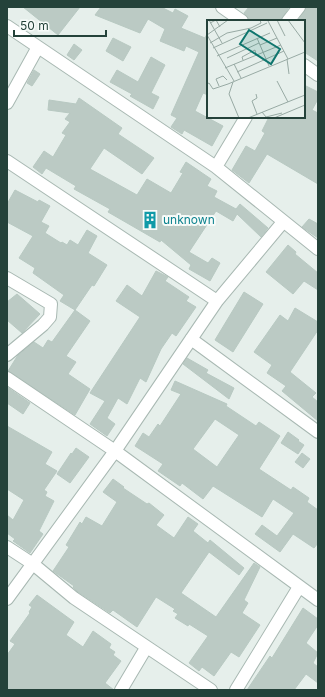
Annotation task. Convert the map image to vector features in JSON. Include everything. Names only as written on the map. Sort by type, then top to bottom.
[{"type":"street","points":[[222,7],[241,20]]},
{"type":"street","points":[[289,20],[299,7]]},
{"type":"street","points":[[7,26],[216,167],[318,249]]},
{"type":"street","points":[[7,103],[38,47]]},
{"type":"street","points":[[305,66],[318,75]]},
{"type":"street","points":[[216,167],[245,118]]},
{"type":"street","points":[[7,161],[217,301]]},
{"type":"street","points":[[7,599],[115,451],[217,301],[283,222]]},
{"type":"street","points":[[7,278],[51,304],[50,317],[43,326],[7,355]]},
{"type":"street","points":[[191,339],[318,432]]},
{"type":"street","points":[[7,378],[115,451],[318,600]]},
{"type":"street","points":[[7,547],[33,564],[74,598],[146,648],[211,690]]},
{"type":"street","points":[[236,690],[299,587]]},
{"type":"street","points":[[121,690],[146,648]]},
{"type":"building","points":[[23,7],[80,7],[58,35]]},
{"type":"building","points":[[101,7],[161,7],[173,13],[175,9],[188,16],[181,28],[205,38],[207,34],[207,95],[203,93],[195,111],[223,126],[212,146],[184,130],[182,134],[171,127],[177,118],[171,115],[199,52],[186,46],[184,51],[160,41],[165,29],[148,19],[140,33],[95,15]]},
{"type":"building","points":[[249,7],[289,7],[282,20],[248,20],[244,13]]},
{"type":"building","points":[[306,7],[318,7],[318,61],[305,53],[305,20],[299,20]]},
{"type":"building","points":[[113,38],[131,47],[123,61],[106,51]]},
{"type":"building","points":[[74,44],[82,50],[74,60],[67,55]]},
{"type":"building","points":[[151,57],[165,65],[151,93],[159,97],[153,109],[130,96],[132,94],[110,82],[117,70],[138,82]]},
{"type":"building","points":[[34,70],[40,74],[32,86],[27,83]]},
{"type":"building","points":[[305,86],[318,92],[318,99],[312,110],[318,113],[318,184],[267,154],[249,183],[232,170],[246,146],[255,151],[265,133],[262,131],[268,118],[305,118]]},
{"type":"building","points":[[79,98],[122,128],[118,134],[154,158],[142,174],[104,148],[90,169],[137,195],[147,179],[171,193],[183,173],[180,172],[186,162],[211,179],[207,186],[217,191],[214,197],[236,209],[240,204],[268,228],[261,237],[237,214],[233,221],[216,211],[189,252],[208,263],[212,258],[220,263],[210,281],[189,269],[191,265],[161,240],[160,242],[108,212],[110,209],[74,189],[76,186],[46,168],[42,174],[33,167],[44,151],[53,157],[66,135],[62,133],[70,122],[65,119],[70,113],[48,110],[49,100],[76,104]]},
{"type":"building","points":[[15,190],[38,202],[39,200],[50,206],[41,222],[49,226],[45,233],[61,243],[62,242],[67,245],[70,240],[78,245],[87,230],[97,236],[88,253],[107,265],[94,286],[92,285],[75,310],[60,301],[64,295],[33,273],[35,268],[19,258],[33,236],[7,222],[7,204]]},
{"type":"building","points":[[309,219],[318,224],[318,238],[302,227]]},
{"type":"building","points":[[288,245],[296,252],[295,254],[318,273],[318,290],[304,281],[293,294],[266,272]]},
{"type":"building","points":[[156,271],[168,277],[165,281],[189,297],[186,301],[196,307],[176,336],[172,333],[161,349],[146,382],[140,378],[127,404],[118,398],[107,418],[115,424],[107,436],[90,424],[105,401],[90,393],[140,317],[116,301],[127,285],[142,296]]},
{"type":"building","points":[[244,292],[263,304],[233,352],[215,340]]},
{"type":"building","points":[[17,294],[40,314],[22,333],[7,320],[7,302]]},
{"type":"building","points":[[295,308],[318,322],[318,330],[290,372],[316,393],[312,397],[318,402],[318,421],[282,391],[286,386],[267,373],[272,365],[254,352],[280,315],[288,321]]},
{"type":"building","points":[[75,310],[90,321],[66,356],[76,362],[68,374],[90,389],[75,415],[8,371],[18,355],[34,342],[43,348],[48,340],[52,342]]},
{"type":"building","points":[[187,358],[208,370],[206,373],[234,388],[229,399],[183,364]]},
{"type":"building","points":[[175,381],[227,404],[226,406],[256,426],[259,422],[280,436],[259,469],[291,490],[293,487],[309,498],[307,502],[318,510],[318,543],[314,548],[293,534],[280,552],[255,534],[262,525],[277,536],[294,513],[273,499],[262,517],[213,486],[203,499],[182,483],[180,486],[158,471],[163,464],[135,446],[143,433],[149,437],[158,424],[160,426],[181,394],[171,390]],"holes":[[[215,419],[239,435],[217,467],[193,449]]]},
{"type":"building","points":[[7,387],[30,403],[23,414],[7,403]]},
{"type":"building","points":[[7,426],[52,452],[45,464],[57,471],[44,490],[47,492],[45,496],[54,501],[39,531],[43,534],[30,553],[13,541],[15,539],[7,533],[7,515],[13,520],[24,500],[7,489]]},
{"type":"building","points":[[288,432],[304,445],[298,454],[281,443]]},
{"type":"building","points":[[76,448],[89,457],[70,483],[57,474]]},
{"type":"building","points":[[302,453],[310,459],[303,468],[295,462]]},
{"type":"building","points":[[113,479],[124,487],[123,488],[147,504],[149,503],[164,515],[156,525],[174,538],[188,517],[198,524],[193,531],[208,543],[210,540],[244,568],[239,575],[209,552],[181,593],[216,617],[254,563],[260,567],[244,600],[248,603],[242,613],[260,625],[239,657],[231,652],[214,676],[202,667],[199,671],[189,663],[208,636],[189,624],[188,626],[175,618],[178,614],[173,611],[175,609],[156,597],[137,627],[113,610],[110,613],[78,592],[73,587],[74,586],[53,571],[69,547],[66,545],[80,522],[82,524],[86,517],[102,526],[117,502],[103,492]]},
{"type":"building","points":[[37,595],[74,622],[66,635],[83,647],[93,631],[111,644],[109,648],[115,652],[113,655],[121,661],[105,683],[114,690],[7,690],[7,655],[15,644],[10,641],[30,613],[29,612],[32,607],[29,605]]},
{"type":"building","points":[[303,608],[318,619],[318,625],[306,643],[318,653],[313,663],[318,667],[318,683],[306,674],[294,690],[247,690],[270,656],[272,658]]},
{"type":"place","name":"unknown","points":[[150,220]]}]
